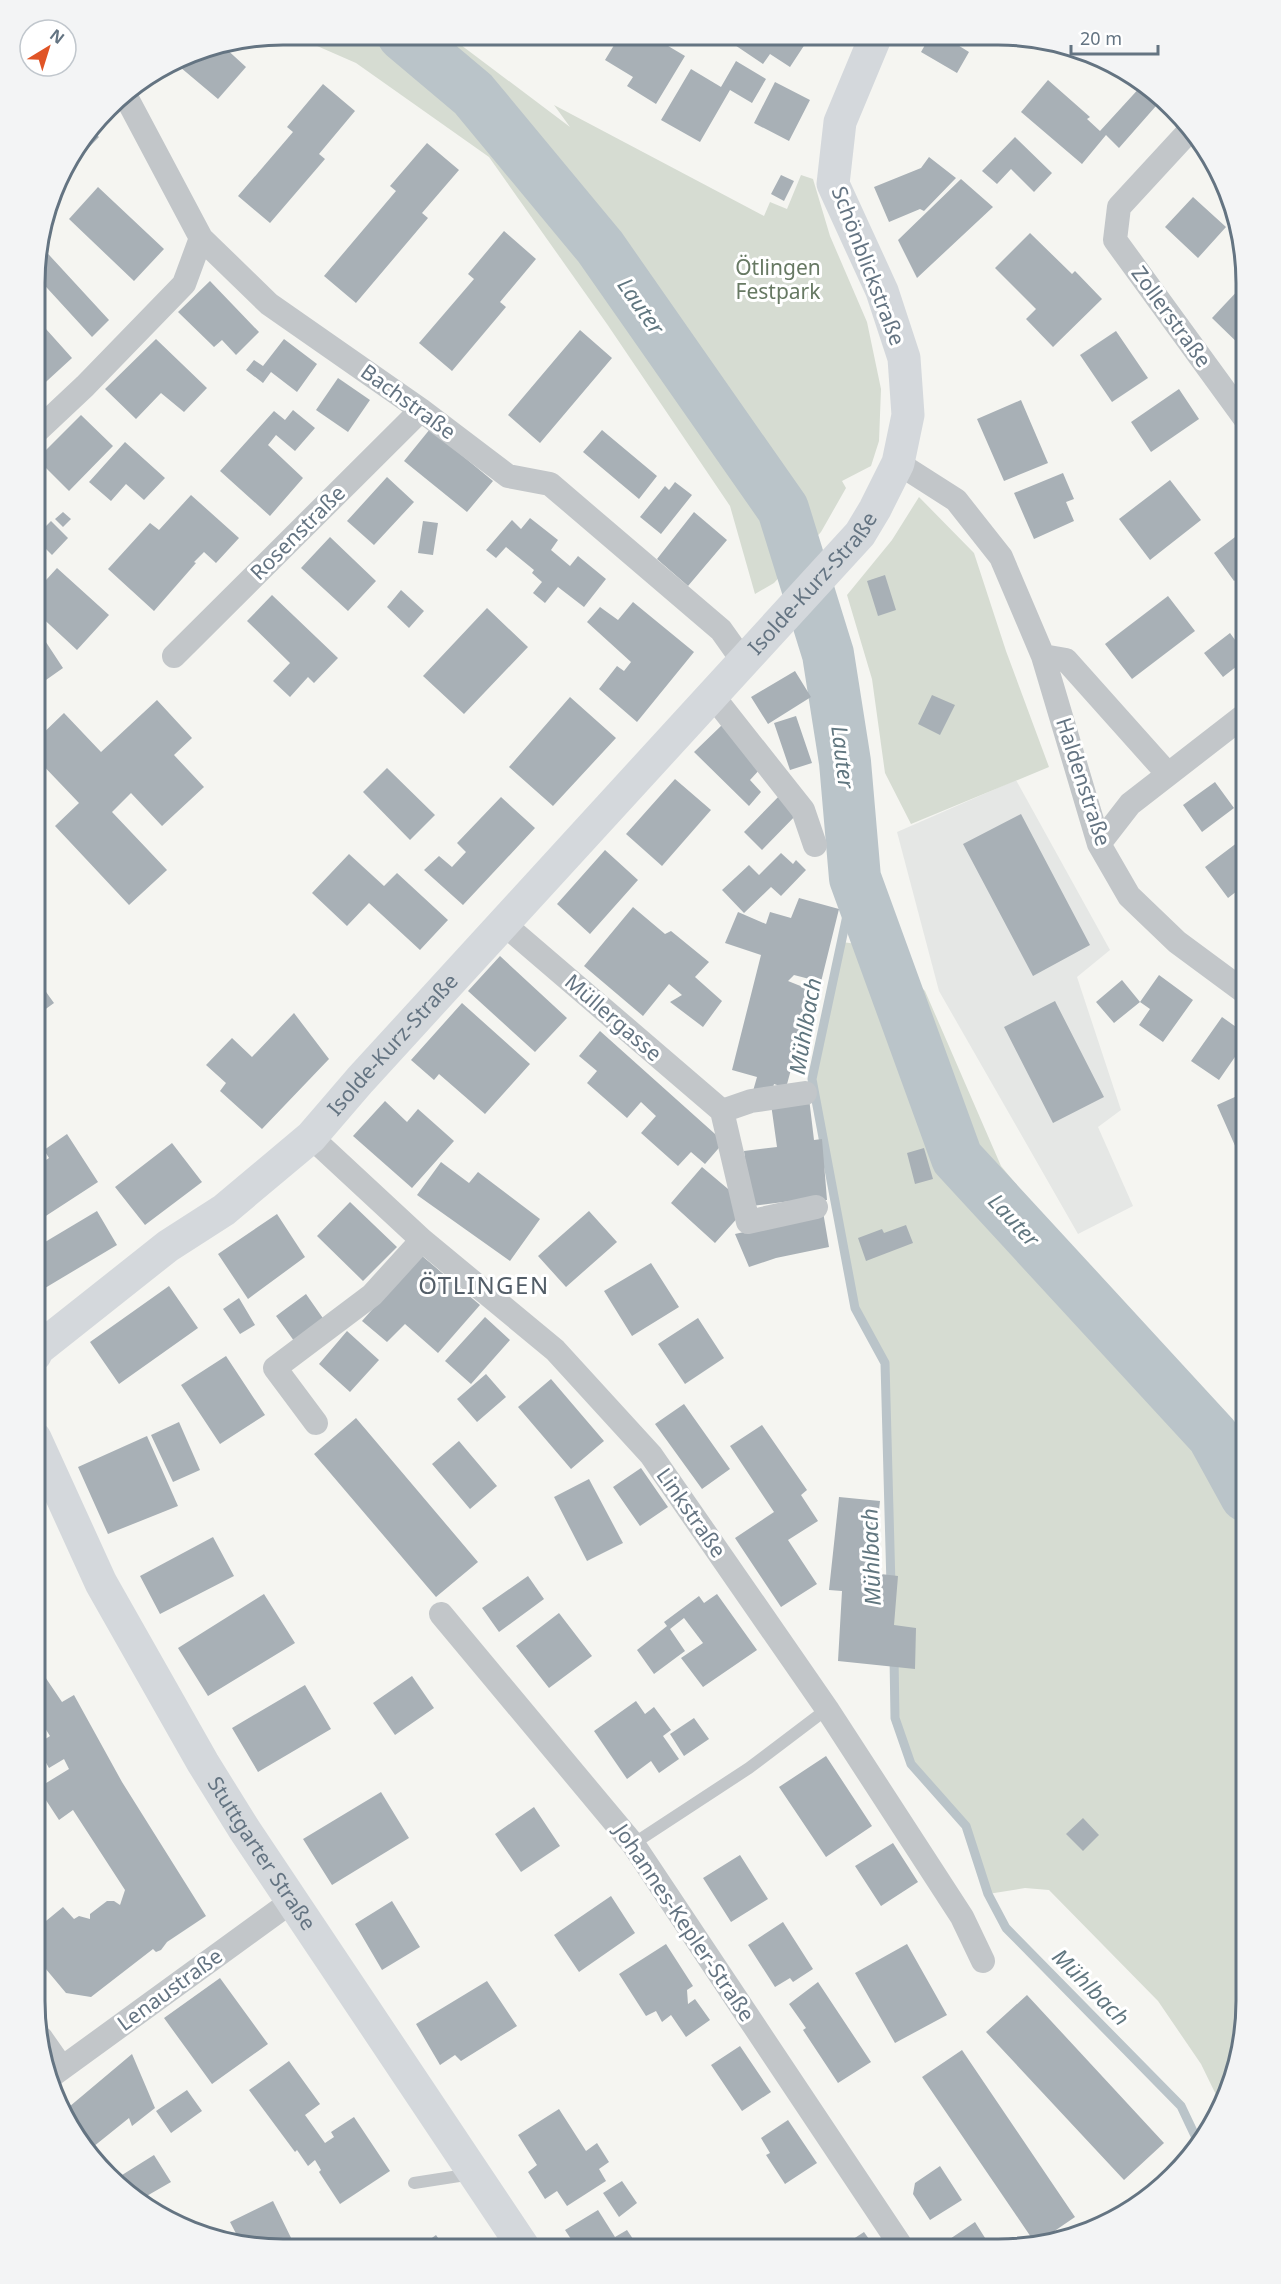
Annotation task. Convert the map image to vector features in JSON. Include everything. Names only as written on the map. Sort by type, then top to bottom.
[{"type":"street","name":"Schönblickstraße","points":[[871,45],[840,122],[833,184],[882,291],[903,358],[908,415],[898,463]]},
{"type":"street","name":"Bachstraße","points":[[129,102],[201,238],[269,304],[421,410],[508,476],[550,484],[721,630],[743,661]]},
{"type":"street","name":"Zollerstraße","points":[[1185,136],[1119,207],[1115,240],[1236,404]]},
{"type":"street","points":[[45,424],[85,386],[184,284],[201,238]]},
{"type":"street","name":"Rosenstraße","points":[[174,656],[421,410]]},
{"type":"street","name":"Isolde-Kurz-Straße","points":[[45,1343],[168,1246],[224,1210],[311,1137],[360,1080],[860,534],[898,463]]},
{"type":"street","name":"Haldenstraße","points":[[898,463],[956,500],[1001,557],[1043,656],[1099,844],[1130,896],[1177,942],[1236,986]]},
{"type":"street","name":"Haldenstraße","points":[[1043,656],[1066,660],[1167,774]]},
{"type":"street","points":[[712,695],[803,810],[815,845]]},
{"type":"street","points":[[1099,844],[1130,804],[1236,722]]},
{"type":"street","name":"Müllergasse","points":[[504,924],[722,1111]]},
{"type":"street","points":[[805,1093],[751,1101],[722,1111],[748,1222],[816,1207]]},
{"type":"street","name":"Linkstraße","points":[[311,1137],[422,1240],[555,1350],[651,1455],[827,1709],[962,1917],[982,1961]]},
{"type":"street","points":[[316,1423],[275,1368],[372,1295],[422,1240]]},
{"type":"street","name":"Stuttgarter Straße","points":[[45,1460],[101,1583],[234,1814],[518,2239]]},
{"type":"street","name":"Johannes-Kepler-Straße","points":[[441,1614],[633,1844],[896,2239]]},
{"type":"street","name":"Lenaustraße","points":[[56,2071],[292,1901]]},
{"type":"lane","points":[[633,1844],[749,1768],[827,1709]]},
{"type":"lane","points":[[414,2183],[474,2173]]},
{"type":"shaded area","points":[[1016,780],[1110,950],[1077,977],[1121,1110],[1098,1127],[1133,1206],[1078,1234],[939,991],[897,832]]},
{"type":"green space","name":"Ötlingen Festpark","points":[[315,45],[461,45],[570,127],[554,105],[764,216],[770,202],[787,209],[801,175],[813,179],[830,236],[867,322],[881,389],[879,441],[871,466],[842,481],[846,488],[821,532],[774,583],[755,594],[730,506],[607,324],[489,157],[356,63]]},
{"type":"green space","points":[[919,497],[974,553],[1006,651],[1049,767],[911,824],[885,773],[872,679],[847,595],[892,540]]},
{"type":"green space","points":[[858,922],[925,991],[1001,1166],[1098,1283],[1236,1426],[1236,2001],[1234,2032],[1228,2062],[1216,2095],[1201,2064],[1158,2001],[1049,1890],[1025,1888],[988,1894],[966,1826],[911,1764],[895,1718],[885,1363],[855,1308],[812,1079],[842,942],[857,944]]},
{"type":"building","points":[[614,45],[666,45],[685,56],[656,104],[627,86],[633,77],[605,60]]},
{"type":"building","points":[[735,45],[804,45],[790,67],[770,54],[763,64]]},
{"type":"building","points":[[925,45],[958,45],[969,52],[957,73],[921,52]]},
{"type":"building","points":[[229,52],[246,67],[218,99],[181,68]]},
{"type":"building","points":[[736,61],[766,79],[752,103],[730,90],[700,142],[661,120],[691,69],[721,87]]},
{"type":"building","points":[[1048,80],[1090,117],[1087,119],[1100,131],[1137,90],[1156,105],[1119,148],[1106,135],[1082,164],[1021,112]]},
{"type":"building","points":[[775,82],[810,100],[789,141],[754,123]]},
{"type":"building","points":[[323,84],[355,111],[319,154],[325,159],[270,223],[238,196],[293,132],[287,127]]},
{"type":"building","points":[[97,135],[99,137],[84,152]]},
{"type":"building","points":[[1015,137],[1052,173],[1034,192],[1011,169],[997,184],[982,171]]},
{"type":"building","points":[[427,143],[459,170],[422,213],[428,218],[356,303],[324,276],[396,191],[390,186]]},
{"type":"building","points":[[929,157],[956,178],[924,211],[920,209],[889,222],[874,187],[921,168]]},
{"type":"building","points":[[781,175],[794,181],[784,201],[771,194]]},
{"type":"building","points":[[961,179],[993,207],[917,278],[898,240]]},
{"type":"building","points":[[98,187],[164,249],[134,281],[69,219]]},
{"type":"building","points":[[1193,197],[1226,227],[1198,258],[1165,227]]},
{"type":"building","points":[[504,231],[536,259],[500,302],[506,307],[452,371],[419,343],[474,279],[468,274]]},
{"type":"building","points":[[1030,233],[1072,274],[1075,271],[1102,299],[1053,347],[1026,319],[1036,309],[995,268]]},
{"type":"building","points":[[47,253],[109,320],[92,337],[45,286]]},
{"type":"building","points":[[210,281],[259,332],[236,355],[222,340],[214,347],[178,312]]},
{"type":"building","points":[[1236,292],[1236,341],[1212,318]]},
{"type":"building","points":[[45,328],[72,358],[45,383]]},
{"type":"building","points":[[580,330],[612,358],[540,443],[508,415]]},
{"type":"building","points":[[1116,331],[1148,378],[1112,402],[1080,355]]},
{"type":"building","points":[[156,339],[207,388],[184,412],[161,393],[136,419],[105,389]]},
{"type":"building","points":[[284,339],[317,364],[297,392],[271,372],[263,383],[246,370],[254,360],[263,366]]},
{"type":"building","points":[[338,378],[370,400],[348,432],[316,410]]},
{"type":"building","points":[[1179,389],[1199,419],[1151,452],[1131,422]]},
{"type":"building","points":[[1021,400],[1048,463],[1004,481],[977,419]]},
{"type":"building","points":[[293,410],[315,428],[295,451],[276,435],[268,445],[303,478],[270,516],[220,471],[274,411],[285,420]]},
{"type":"building","points":[[81,415],[113,446],[69,491],[45,467],[45,451]]},
{"type":"building","points":[[430,429],[493,481],[467,512],[404,461]]},
{"type":"building","points":[[602,430],[657,476],[639,499],[583,452]]},
{"type":"building","points":[[125,442],[165,478],[144,500],[126,484],[111,501],[89,482]]},
{"type":"building","points":[[1063,473],[1074,499],[1066,502],[1074,521],[1034,539],[1014,493]]},
{"type":"building","points":[[387,477],[414,502],[374,545],[347,521]]},
{"type":"building","points":[[1170,480],[1201,520],[1150,560],[1119,519]]},
{"type":"building","points":[[675,482],[692,495],[661,534],[640,517],[665,486],[669,490]]},
{"type":"building","points":[[191,495],[239,538],[216,563],[204,552],[154,611],[108,569],[150,523],[159,530]]},
{"type":"building","points":[[63,512],[71,519],[63,527],[55,519]]},
{"type":"building","points":[[694,512],[727,540],[688,586],[657,559]]},
{"type":"building","points":[[530,518],[558,540],[551,550],[570,566],[578,556],[606,579],[584,607],[558,587],[545,603],[533,593],[542,582],[532,573],[534,570],[506,547],[496,558],[486,550],[512,520],[521,529]]},
{"type":"building","points":[[51,521],[68,538],[52,555],[45,548],[45,527]]},
{"type":"building","points":[[423,521],[438,523],[433,555],[418,553]]},
{"type":"building","points":[[1236,536],[1236,580],[1234,581],[1214,553]]},
{"type":"building","points":[[330,537],[376,581],[348,611],[301,568]]},
{"type":"building","points":[[57,568],[109,615],[77,650],[45,620],[45,581]]},
{"type":"building","points":[[885,575],[896,610],[878,616],[867,581]]},
{"type":"building","points":[[401,590],[424,611],[409,628],[387,607]]},
{"type":"building","points":[[272,595],[338,658],[314,683],[308,677],[290,697],[273,681],[290,663],[247,621]]},
{"type":"building","points":[[1168,596],[1195,631],[1132,679],[1105,644]]},
{"type":"building","points":[[633,602],[694,652],[637,722],[599,689],[617,666],[624,671],[631,662],[587,622],[600,607],[618,620]]},
{"type":"building","points":[[487,608],[528,647],[464,714],[423,676]]},
{"type":"building","points":[[1230,633],[1236,641],[1236,667],[1223,677],[1204,653]]},
{"type":"building","points":[[45,641],[63,668],[45,681]]},
{"type":"building","points":[[795,671],[811,697],[768,724],[751,697]]},
{"type":"building","points":[[932,695],[955,705],[940,735],[918,724]]},
{"type":"building","points":[[570,697],[616,738],[553,806],[509,767]]},
{"type":"building","points":[[157,700],[192,738],[174,755],[204,787],[162,826],[131,793],[112,812],[167,870],[129,905],[55,826],[79,803],[45,767],[45,731],[64,713],[101,752]]},
{"type":"building","points":[[796,716],[812,763],[790,770],[774,723]]},
{"type":"building","points":[[722,725],[761,768],[750,780],[761,792],[749,806],[694,752]]},
{"type":"building","points":[[387,768],[435,815],[410,840],[363,792]]},
{"type":"building","points":[[675,779],[711,810],[662,866],[626,834]]},
{"type":"building","points":[[1215,782],[1234,808],[1202,832],[1183,805]]},
{"type":"building","points":[[782,793],[800,811],[762,850],[744,832]]},
{"type":"building","points":[[501,797],[535,828],[463,905],[424,870],[439,856],[452,867],[466,852],[457,843]]},
{"type":"building","points":[[1021,814],[1090,945],[1033,976],[963,844]]},
{"type":"building","points":[[1236,844],[1236,892],[1228,898],[1205,867]]},
{"type":"building","points":[[605,850],[638,880],[590,934],[557,904]]},
{"type":"building","points":[[781,853],[793,864],[796,860],[806,870],[781,896],[771,887],[744,913],[722,890],[749,865],[759,875]]},
{"type":"building","points":[[349,854],[384,886],[397,873],[448,920],[420,950],[369,903],[347,926],[312,893]]},
{"type":"building","points":[[799,898],[839,909],[821,982],[794,975],[788,981],[808,989],[802,1013],[806,1014],[786,1088],[774,1084],[771,1095],[753,1091],[757,1077],[732,1070],[761,955],[725,943],[738,912],[766,924],[770,912],[791,918]]},
{"type":"building","points":[[633,907],[665,934],[671,931],[709,962],[695,977],[722,1001],[703,1027],[670,1002],[682,995],[669,984],[643,1016],[584,966]]},
{"type":"building","points":[[500,956],[567,1018],[535,1052],[468,991]]},
{"type":"building","points":[[1159,975],[1193,1000],[1163,1042],[1139,1025],[1150,1009],[1140,1002]]},
{"type":"building","points":[[1122,980],[1140,1002],[1114,1023],[1096,1002]]},
{"type":"building","points":[[45,990],[54,1003],[45,1010]]},
{"type":"building","points":[[1055,1001],[1104,1097],[1053,1123],[1004,1027]]},
{"type":"building","points":[[462,1003],[530,1064],[485,1114],[439,1074],[434,1080],[411,1060]]},
{"type":"building","points":[[294,1013],[329,1059],[262,1129],[220,1091],[226,1083],[206,1065],[232,1038],[252,1057]]},
{"type":"building","points":[[1222,1017],[1236,1027],[1236,1055],[1219,1080],[1191,1061]]},
{"type":"building","points":[[600,1031],[724,1142],[705,1164],[691,1152],[678,1166],[641,1133],[656,1116],[641,1102],[627,1118],[587,1083],[597,1071],[579,1056]]},
{"type":"building","points":[[1236,1096],[1236,1148],[1217,1105]]},
{"type":"building","points":[[809,1098],[814,1140],[822,1139],[827,1200],[821,1200],[829,1247],[776,1258],[749,1267],[735,1234],[793,1221],[791,1201],[751,1206],[744,1151],[777,1147],[771,1104]]},
{"type":"building","points":[[385,1101],[407,1122],[418,1109],[454,1141],[412,1188],[353,1136]]},
{"type":"building","points":[[67,1134],[98,1182],[45,1216],[45,1161],[49,1158],[45,1149]]},
{"type":"building","points":[[172,1143],[202,1182],[145,1225],[115,1187]]},
{"type":"building","points":[[924,1148],[933,1179],[915,1184],[907,1153]]},
{"type":"building","points":[[441,1162],[469,1183],[478,1172],[540,1219],[510,1261],[417,1195]]},
{"type":"building","points":[[702,1167],[734,1194],[741,1214],[715,1243],[671,1203]]},
{"type":"building","points":[[350,1202],[397,1247],[363,1281],[317,1236]]},
{"type":"building","points":[[97,1211],[117,1245],[45,1288],[45,1242]]},
{"type":"building","points":[[589,1211],[617,1242],[566,1287],[538,1256]]},
{"type":"building","points":[[277,1214],[305,1257],[248,1299],[218,1254]]},
{"type":"building","points":[[906,1225],[913,1243],[866,1261],[858,1238],[882,1229],[884,1233]]},
{"type":"building","points":[[421,1255],[480,1305],[438,1353],[405,1324],[387,1342],[362,1321]]},
{"type":"building","points":[[651,1263],[679,1307],[632,1336],[604,1291]]},
{"type":"building","points":[[169,1286],[198,1328],[119,1384],[90,1342]]},
{"type":"building","points":[[306,1294],[327,1324],[297,1345],[276,1316]]},
{"type":"building","points":[[239,1298],[255,1325],[240,1334],[223,1309]]},
{"type":"building","points":[[485,1317],[510,1340],[471,1384],[445,1361]]},
{"type":"building","points":[[698,1318],[724,1358],[685,1384],[658,1344]]},
{"type":"building","points":[[347,1331],[379,1360],[350,1392],[319,1364]]},
{"type":"building","points":[[226,1356],[265,1415],[220,1444],[181,1385]]},
{"type":"building","points":[[486,1374],[506,1397],[477,1422],[457,1399]]},
{"type":"building","points":[[551,1379],[604,1441],[571,1469],[518,1407]]},
{"type":"building","points":[[684,1404],[730,1469],[702,1489],[655,1424]]},
{"type":"building","points":[[356,1418],[478,1562],[436,1597],[314,1454]]},
{"type":"building","points":[[179,1422],[200,1470],[173,1482],[151,1435]]},
{"type":"building","points":[[762,1425],[807,1490],[801,1495],[818,1521],[788,1540],[817,1584],[781,1607],[735,1538],[774,1512],[730,1446]]},
{"type":"building","points":[[147,1436],[178,1506],[108,1534],[78,1467]]},
{"type":"building","points":[[459,1441],[497,1486],[470,1509],[432,1464]]},
{"type":"building","points":[[641,1468],[668,1507],[640,1526],[613,1487]]},
{"type":"building","points":[[589,1479],[623,1543],[587,1561],[554,1497]]},
{"type":"building","points":[[839,1497],[880,1501],[872,1573],[898,1576],[894,1625],[916,1628],[915,1669],[838,1661],[842,1591],[829,1590]]},
{"type":"building","points":[[213,1537],[234,1576],[160,1614],[140,1576]]},
{"type":"building","points":[[528,1576],[544,1599],[499,1632],[482,1608]]},
{"type":"building","points":[[264,1594],[295,1643],[208,1696],[178,1648]]},
{"type":"building","points":[[717,1594],[757,1650],[703,1687],[681,1658],[703,1643],[684,1618],[670,1629],[685,1651],[654,1674],[637,1650],[667,1626],[664,1622],[699,1596],[704,1603]]},
{"type":"building","points":[[559,1613],[592,1656],[549,1688],[516,1646]]},
{"type":"building","points":[[412,1676],[434,1708],[395,1735],[373,1703]]},
{"type":"building","points":[[45,1677],[62,1702],[74,1695],[122,1782],[206,1916],[167,1942],[161,1950],[156,1952],[153,1949],[91,1997],[66,1993],[45,1968],[45,1922],[63,1907],[74,1919],[79,1916],[90,1919],[90,1914],[107,1901],[114,1901],[120,1905],[125,1890],[73,1810],[59,1820],[45,1799],[45,1784],[69,1769],[64,1759],[49,1768],[45,1761],[45,1739],[50,1736],[45,1728]]},
{"type":"building","points":[[305,1685],[331,1729],[258,1772],[232,1728]]},
{"type":"building","points":[[636,1701],[645,1714],[654,1707],[671,1730],[663,1736],[679,1759],[659,1773],[651,1761],[627,1779],[594,1731]]},
{"type":"building","points":[[694,1718],[709,1739],[684,1756],[670,1734]]},
{"type":"building","points":[[826,1756],[872,1826],[826,1857],[779,1787]]},
{"type":"building","points":[[381,1792],[409,1838],[332,1885],[303,1839]]},
{"type":"building","points":[[534,1807],[560,1846],[521,1872],[495,1834]]},
{"type":"building","points":[[1083,1818],[1099,1835],[1083,1851],[1066,1834]]},
{"type":"building","points":[[893,1843],[918,1882],[881,1906],[855,1866]]},
{"type":"building","points":[[740,1855],[768,1899],[731,1922],[703,1878]]},
{"type":"building","points":[[611,1896],[635,1933],[579,1972],[554,1935]]},
{"type":"building","points":[[392,1901],[420,1947],[382,1970],[355,1924]]},
{"type":"building","points":[[783,1922],[813,1969],[793,1982],[790,1978],[775,1987],[748,1945]]},
{"type":"building","points":[[666,1944],[693,1986],[687,1990],[688,2004],[695,1999],[710,2020],[686,2037],[671,2015],[662,2022],[656,2011],[646,2016],[619,1974]]},
{"type":"building","points":[[907,1944],[947,2015],[895,2043],[855,1973]]},
{"type":"building","points":[[220,1978],[268,2044],[212,2084],[164,2018]]},
{"type":"building","points":[[487,1981],[517,2026],[461,2061],[455,2055],[440,2065],[416,2024]]},
{"type":"building","points":[[818,1982],[871,2062],[838,2083],[803,2030],[806,2028],[789,2004]]},
{"type":"building","points":[[1027,1995],[1164,2143],[1124,2180],[986,2032]]},
{"type":"building","points":[[740,2046],[771,2092],[742,2111],[711,2065]]},
{"type":"building","points":[[962,2050],[1075,2217],[1053,2232],[1031,2237],[922,2077]]},
{"type":"building","points":[[132,2054],[155,2108],[132,2126],[129,2118],[94,2146],[70,2106]]},
{"type":"building","points":[[289,2061],[320,2104],[305,2115],[325,2143],[334,2137],[331,2132],[354,2117],[390,2171],[340,2204],[319,2172],[321,2170],[315,2160],[308,2166],[249,2090]]},
{"type":"building","points":[[187,2090],[202,2111],[171,2133],[156,2111]]},
{"type":"building","points":[[559,2109],[586,2151],[597,2143],[609,2162],[599,2169],[606,2181],[567,2206],[557,2191],[545,2199],[528,2172],[537,2165],[518,2135]]},
{"type":"building","points":[[788,2120],[817,2163],[785,2184],[766,2155],[770,2153],[761,2138]]},
{"type":"building","points":[[154,2155],[171,2182],[147,2196],[121,2175]]},
{"type":"building","points":[[940,2166],[962,2200],[930,2220],[913,2194],[915,2183]]},
{"type":"building","points":[[622,2181],[637,2203],[619,2217],[603,2193]]},
{"type":"building","points":[[273,2201],[292,2239],[236,2234],[230,2222]]},
{"type":"building","points":[[598,2210],[615,2237],[627,2230],[633,2239],[571,2239],[565,2230]]},
{"type":"building","points":[[975,2222],[986,2239],[950,2239]]},
{"type":"building","points":[[864,2232],[869,2239],[853,2239]]},
{"type":"waterway","name":"Lauter","points":[[415,45],[473,94],[600,247],[783,509],[828,654],[845,762],[855,878],[957,1158],[1213,1436],[1236,1478]]},
{"type":"waterway","name":"Mühlbach","points":[[855,878],[812,1079],[855,1308],[885,1363],[891,1586]]},
{"type":"waterway","name":"Mühlbach","points":[[894,1657],[895,1718],[911,1764],[966,1826],[988,1894],[1006,1928],[1181,2106],[1195,2135]]},
{"type":"district","name":"ÖTLINGEN","points":[[484,1286]]}]
